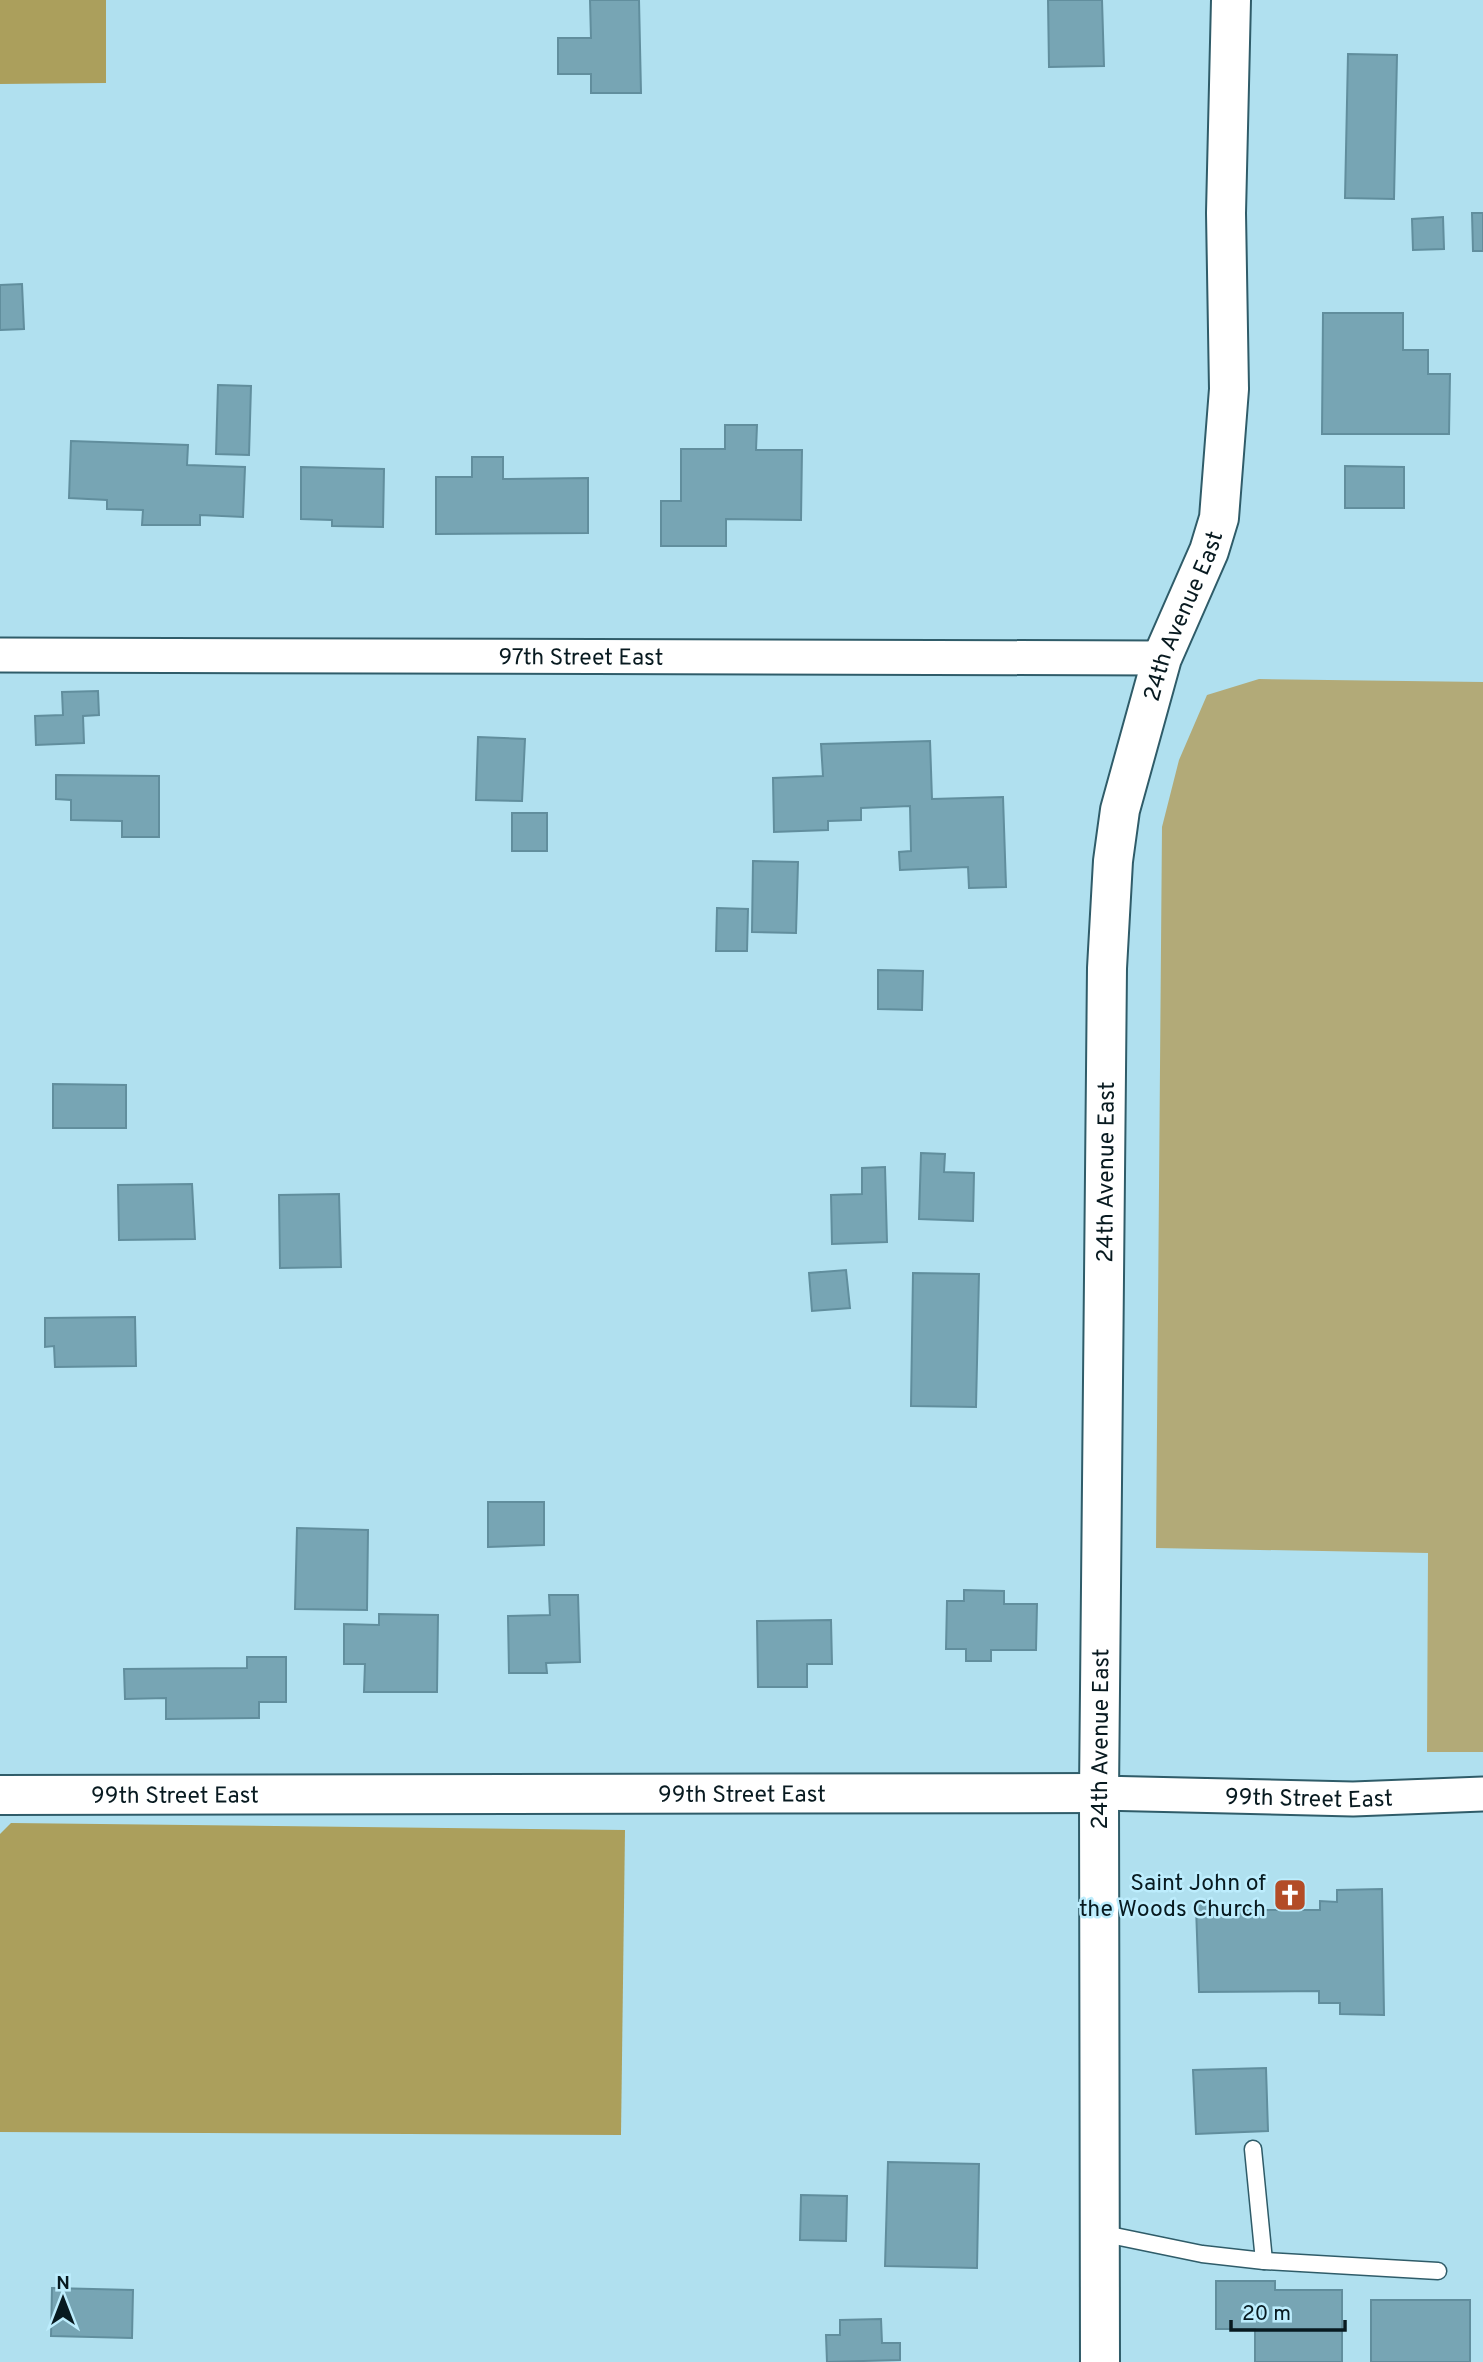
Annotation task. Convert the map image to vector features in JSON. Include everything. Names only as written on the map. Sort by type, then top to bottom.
[{"type":"street","name":"24th Avenue East","points":[[1100,2362],[1099,1793],[1107,968],[1113,862],[1120,810],[1162,658],[1209,551],[1219,518],[1229,389],[1226,213],[1231,0]]},
{"type":"street","name":"97th Street East","points":[[0,655],[1162,658]]},
{"type":"street","name":"99th Street East","points":[[0,1795],[1099,1793],[1353,1799],[1483,1794]]},
{"type":"lane","points":[[1254,2149],[1264,2260]]},
{"type":"lane","points":[[1100,2233],[1202,2254],[1438,2271]]},
{"type":"shaded area","points":[[0,0],[106,0],[106,83],[0,84]]},
{"type":"shaded area","points":[[1259,679],[1483,682],[1483,1752],[1427,1752],[1428,1553],[1156,1548],[1162,827],[1179,760],[1207,695]]},
{"type":"shaded area","points":[[11,1823],[625,1830],[621,2135],[0,2132],[0,1834]]},
{"type":"building","points":[[590,0],[639,0],[641,93],[591,93],[591,74],[558,74],[558,38],[591,38]]},
{"type":"building","points":[[1048,0],[1102,0],[1104,66],[1049,67]]},
{"type":"building","points":[[1348,54],[1397,55],[1394,199],[1345,198]]},
{"type":"building","points":[[1472,213],[1483,213],[1483,251],[1473,251]]},
{"type":"building","points":[[1443,217],[1444,249],[1413,250],[1412,219]]},
{"type":"building","points":[[22,284],[24,329],[0,330],[0,285]]},
{"type":"building","points":[[1323,313],[1403,313],[1403,350],[1428,350],[1428,374],[1450,374],[1449,434],[1322,434]]},
{"type":"building","points":[[218,385],[251,386],[249,455],[216,454]]},
{"type":"building","points":[[725,425],[757,425],[756,450],[802,450],[801,520],[726,519],[726,546],[661,546],[661,501],[681,501],[681,449],[725,449]]},
{"type":"building","points":[[71,441],[188,445],[187,465],[245,467],[243,517],[200,515],[200,525],[142,525],[143,510],[107,509],[107,500],[69,498]]},
{"type":"building","points":[[472,457],[503,457],[503,479],[588,478],[588,533],[436,534],[436,477],[472,477]]},
{"type":"building","points":[[1345,466],[1404,467],[1404,508],[1345,508]]},
{"type":"building","points":[[301,467],[384,469],[383,527],[332,526],[332,520],[301,519]]},
{"type":"building","points":[[98,691],[99,715],[83,716],[84,743],[36,745],[35,716],[63,715],[62,692]]},
{"type":"building","points":[[478,737],[525,739],[522,801],[476,800]]},
{"type":"building","points":[[930,741],[932,799],[1003,797],[1006,887],[969,888],[968,867],[900,870],[899,852],[911,851],[910,806],[861,808],[861,820],[828,821],[828,830],[774,832],[773,778],[823,776],[821,744]]},
{"type":"building","points":[[56,775],[159,776],[159,837],[122,837],[122,821],[71,820],[71,800],[56,799]]},
{"type":"building","points":[[512,813],[547,813],[547,851],[512,851]]},
{"type":"building","points":[[753,861],[798,862],[796,933],[752,932]]},
{"type":"building","points":[[717,908],[748,909],[747,951],[716,951]]},
{"type":"building","points":[[878,970],[923,971],[922,1010],[878,1009]]},
{"type":"building","points":[[53,1084],[126,1085],[126,1128],[53,1128]]},
{"type":"building","points":[[921,1153],[945,1154],[944,1172],[974,1173],[973,1221],[919,1219]]},
{"type":"building","points":[[885,1167],[887,1242],[832,1244],[831,1195],[862,1194],[862,1168]]},
{"type":"building","points":[[192,1184],[195,1239],[119,1240],[118,1185]]},
{"type":"building","points":[[339,1194],[341,1267],[280,1268],[279,1195]]},
{"type":"building","points":[[846,1270],[850,1308],[812,1311],[809,1273]]},
{"type":"building","points":[[913,1273],[979,1274],[976,1407],[911,1406]]},
{"type":"building","points":[[135,1317],[136,1366],[55,1367],[54,1346],[45,1347],[45,1318]]},
{"type":"building","points":[[488,1502],[544,1502],[544,1545],[488,1547]]},
{"type":"building","points":[[297,1528],[368,1530],[367,1610],[295,1609]]},
{"type":"building","points":[[964,1590],[1004,1591],[1004,1604],[1037,1604],[1036,1650],[991,1650],[991,1661],[966,1661],[966,1649],[946,1649],[947,1601],[964,1601]]},
{"type":"building","points":[[549,1595],[578,1595],[580,1662],[546,1663],[547,1673],[509,1673],[508,1616],[550,1615]]},
{"type":"building","points":[[379,1614],[438,1615],[437,1692],[364,1692],[365,1664],[344,1664],[344,1624],[379,1625]]},
{"type":"building","points":[[831,1620],[832,1664],[807,1664],[807,1687],[758,1687],[757,1621]]},
{"type":"building","points":[[247,1657],[286,1657],[286,1702],[259,1702],[259,1718],[166,1719],[166,1698],[125,1699],[124,1669],[247,1668]]},
{"type":"building","points":[[1382,1889],[1384,2015],[1340,2014],[1340,2003],[1319,2003],[1319,1991],[1199,1992],[1196,1907],[1203,1900],[1211,1900],[1217,1910],[1320,1910],[1320,1901],[1337,1902],[1337,1890]]},
{"type":"building","points":[[1266,2068],[1268,2131],[1196,2134],[1193,2070]]},
{"type":"building","points":[[888,2162],[979,2164],[977,2268],[885,2266]]},
{"type":"building","points":[[801,2195],[847,2196],[846,2241],[800,2240]]},
{"type":"building","points":[[1216,2281],[1275,2281],[1275,2290],[1342,2290],[1342,2362],[1255,2362],[1255,2329],[1216,2329]]},
{"type":"building","points":[[52,2288],[133,2290],[132,2338],[51,2336]]},
{"type":"building","points":[[1371,2300],[1470,2300],[1470,2362],[1371,2362]]},
{"type":"building","points":[[881,2319],[882,2343],[900,2343],[900,2360],[827,2362],[826,2335],[840,2335],[840,2320]]},
{"type":"place","name":"Saint John of the Woods Church","points":[[1290,1895]]}]
